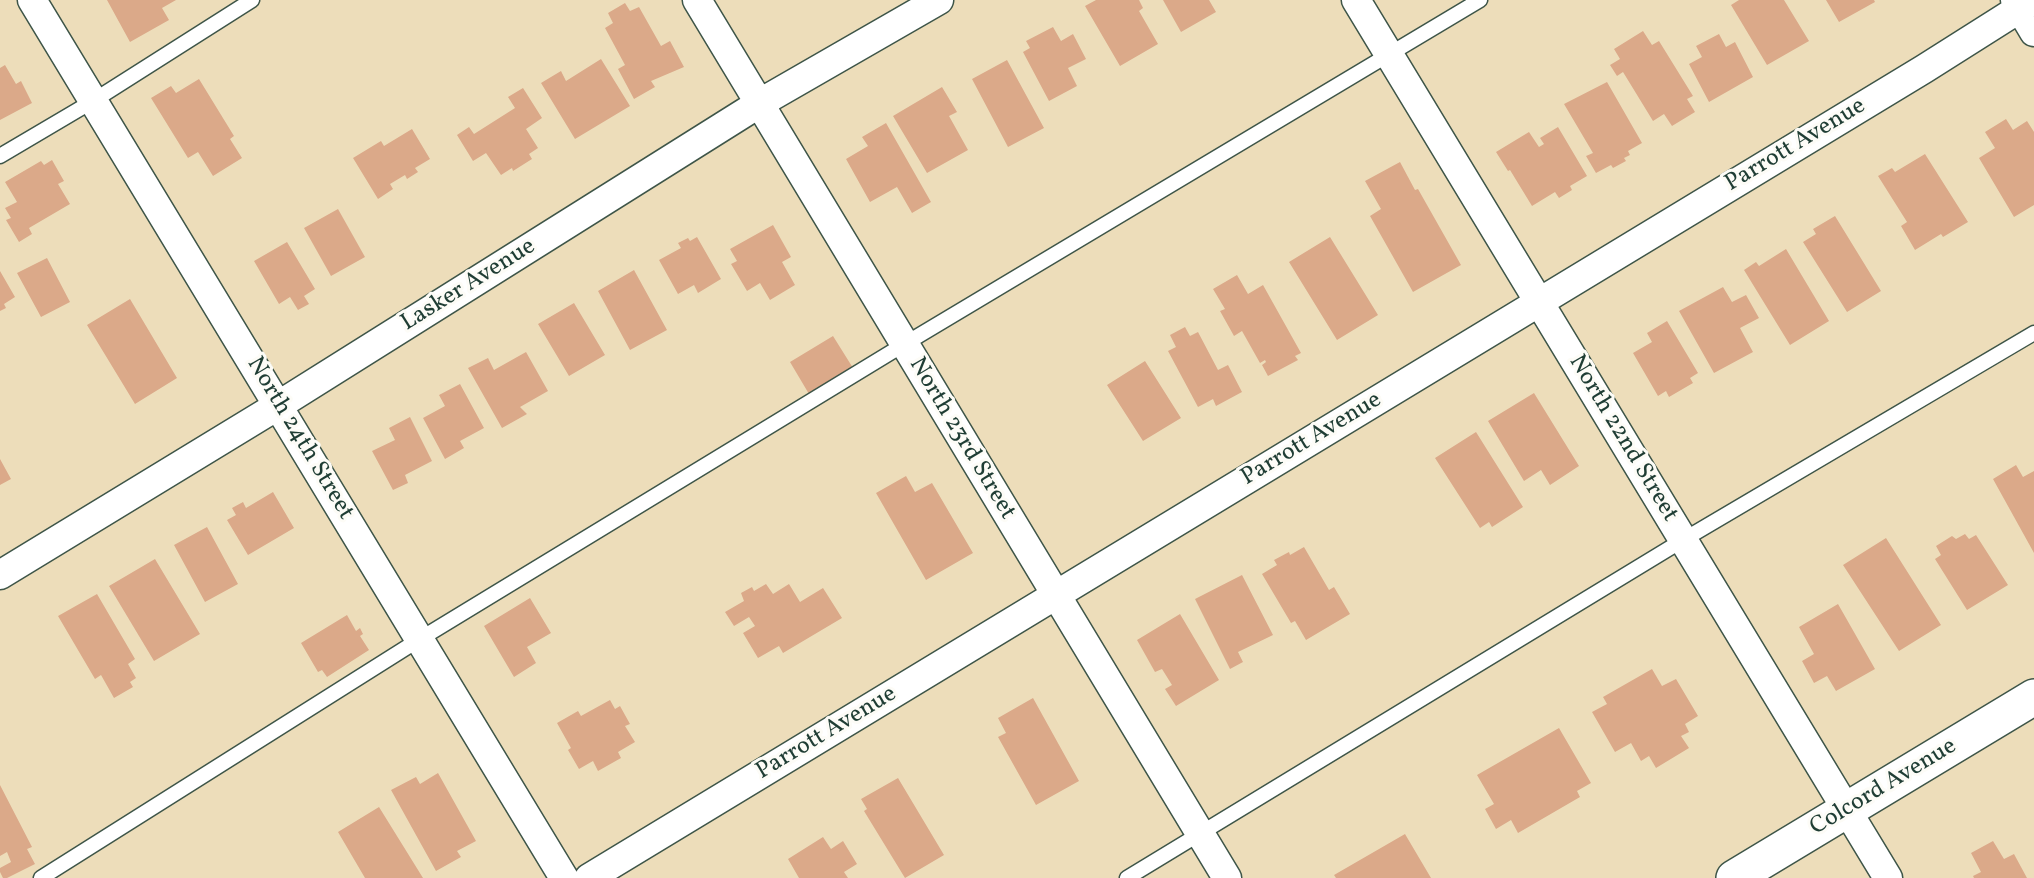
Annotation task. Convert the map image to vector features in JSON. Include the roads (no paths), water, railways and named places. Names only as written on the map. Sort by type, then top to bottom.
[{"type":"street","name":"North 24th Street","points":[[32,0],[564,878]]},
{"type":"street","name":"North 23rd Street","points":[[697,0],[1227,878]]},
{"type":"street","name":"Lasker Avenue","points":[[0,575],[279,405],[760,103],[939,0]]},
{"type":"street","name":"North 22nd Street","points":[[1356,0],[1888,878]]},
{"type":"street","points":[[2022,3],[2034,32]]},
{"type":"street","name":"Parrott Avenue","points":[[589,878],[1924,69],[2022,3]]},
{"type":"street","name":"Colcord Avenue","points":[[1734,878],[2034,697]]},
{"type":"lane","points":[[0,156],[252,0]]},
{"type":"lane","points":[[41,878],[420,639],[1480,0]]},
{"type":"lane","points":[[1127,878],[1683,540],[2034,333]]}]
